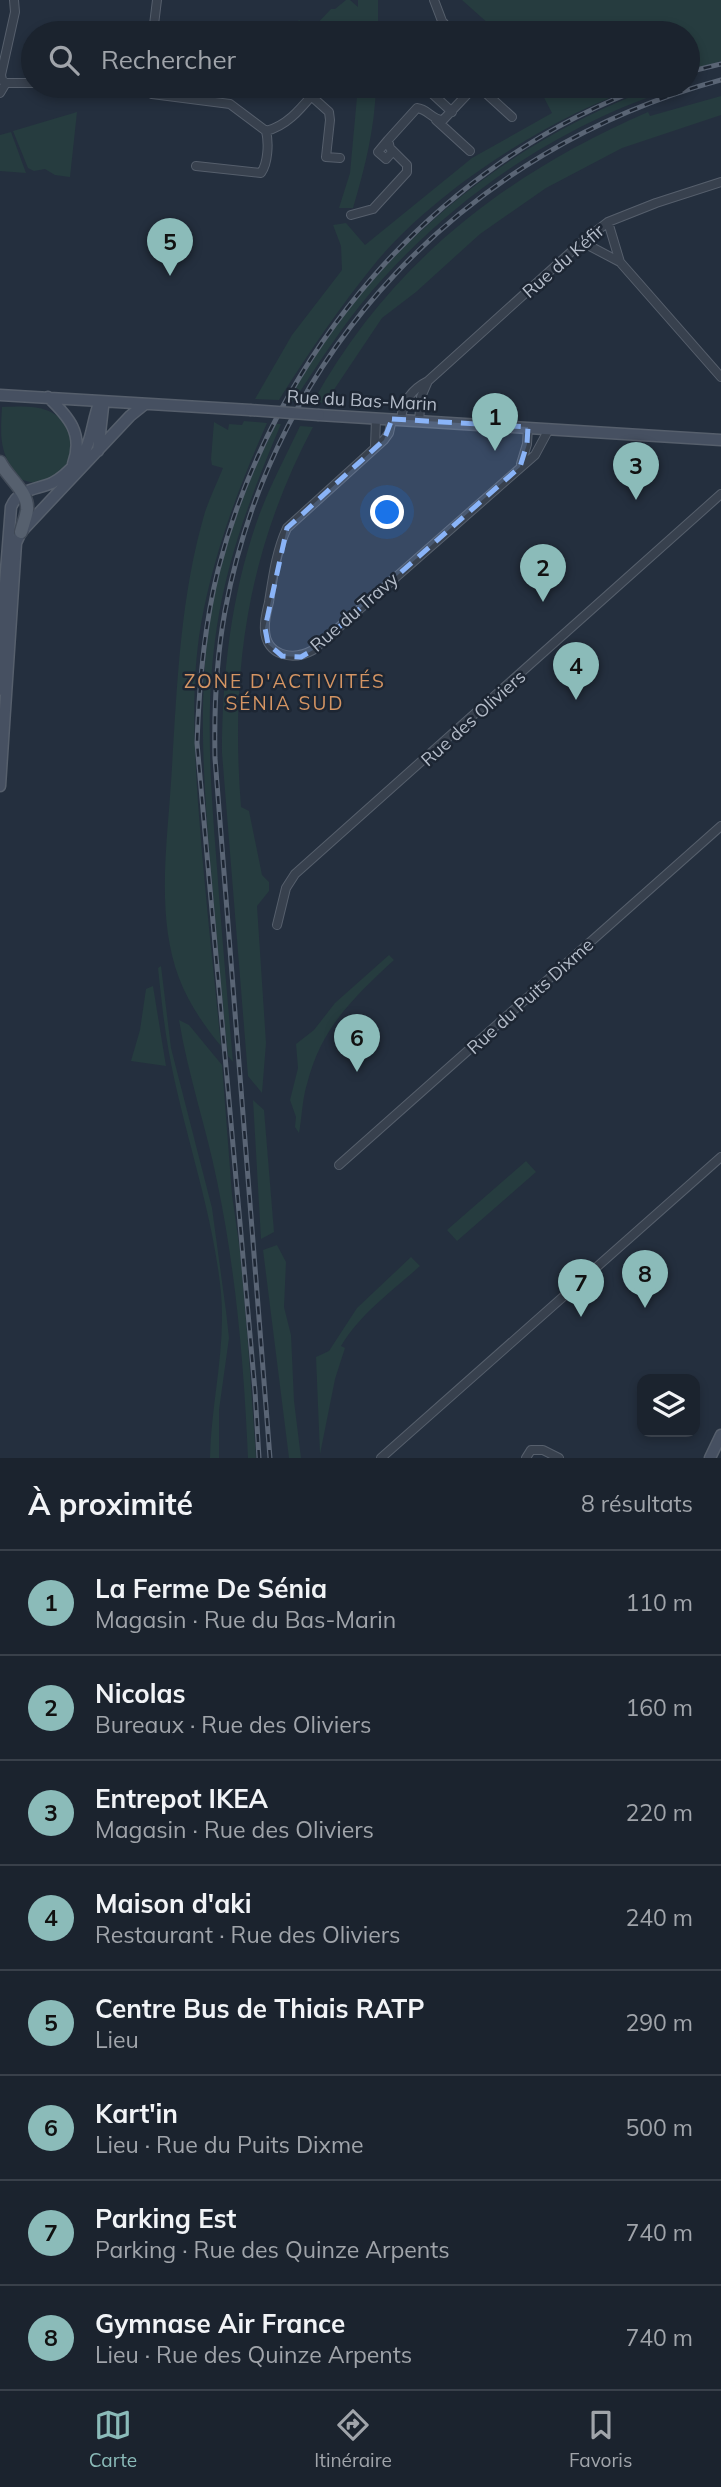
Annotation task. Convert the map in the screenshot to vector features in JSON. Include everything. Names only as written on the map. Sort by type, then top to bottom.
[{"type":"main road","name":"Rue du Bas-Marin","points":[[0,395],[721,440]]},
{"type":"main road","points":[[48,397],[70,419],[75,429],[78,447],[72,468]]},
{"type":"main road","points":[[98,451],[103,408],[100,401]]},
{"type":"main road","points":[[5,713],[0,674],[8,522],[12,503],[22,493],[53,482],[72,468],[88,448],[94,414],[100,401]]},
{"type":"main road","points":[[21,532],[145,404]]},
{"type":"main road","points":[[0,462],[22,493],[28,509],[15,548],[0,786]]},
{"type":"main road","points":[[710,1458],[721,1435]]},
{"type":"street","points":[[14,0],[15,7],[1,75],[6,83],[21,83]]},
{"type":"street","points":[[154,21],[157,0]]},
{"type":"street","points":[[434,0],[442,21]]},
{"type":"street","points":[[0,27],[10,29]]},
{"type":"street","points":[[0,93],[6,83]]},
{"type":"street","points":[[195,98],[230,104],[266,131],[279,128],[309,98]]},
{"type":"street","points":[[314,98],[325,106],[330,116],[326,156],[340,158]]},
{"type":"street","points":[[437,98],[452,112]]},
{"type":"street","points":[[435,119],[443,120],[465,98]]},
{"type":"street","points":[[490,98],[512,117]]},
{"type":"street","points":[[351,215],[373,209],[407,172],[406,164],[390,148],[388,140],[418,108],[422,108],[470,151]]},
{"type":"street","points":[[196,166],[261,173],[265,165],[266,131]]},
{"type":"street","name":"Rue du Kéfir","points":[[396,419],[418,386],[428,381],[582,242],[608,222],[721,182]]},
{"type":"street","points":[[608,222],[620,262]]},
{"type":"street","points":[[582,242],[620,262],[721,377]]},
{"type":"street","points":[[419,421],[421,397],[428,381]]},
{"type":"street","points":[[375,447],[376,418]]},
{"type":"street","name":"Rue du Travy","points":[[396,419],[387,437],[287,528],[279,546],[265,628],[268,644],[282,656],[301,657],[313,650],[535,455],[549,429]]},
{"type":"street","points":[[520,467],[527,444],[528,427]]},
{"type":"street","name":"Rue des Oliviers","points":[[277,925],[286,888],[295,874],[721,494]]},
{"type":"street","name":"Rue du Puits Dixme","points":[[339,1165],[721,826]]},
{"type":"street","points":[[381,1458],[721,1157]]},
{"type":"street","points":[[526,1456],[531,1450],[537,1449],[559,1458]]},
{"type":"highlighted area","points":[[392,419],[528,427],[527,444],[520,467],[313,650],[301,657],[282,656],[268,644],[265,628],[287,528],[384,440]]},
{"type":"green space","points":[[346,0],[358,7],[358,0],[378,0],[378,21],[320,21],[331,9]]},
{"type":"green space","points":[[462,0],[721,0],[721,61],[700,67],[700,21],[486,21]]},
{"type":"green space","points":[[721,96],[721,115],[622,148],[546,188],[480,234],[416,292],[382,318],[325,403],[313,402],[343,352],[377,307],[455,228],[499,195],[546,164],[648,112],[650,116]]},
{"type":"green space","points":[[357,98],[375,98],[365,163],[353,208],[339,208],[350,173]]},
{"type":"green space","points":[[544,98],[609,98],[570,116],[498,158],[431,208],[377,261],[326,329],[279,400],[255,399],[292,335],[342,270],[341,246],[333,225],[346,223],[365,245],[472,158],[552,113]]},
{"type":"green space","points":[[628,98],[648,98],[594,120],[552,142],[512,167],[437,225],[371,292],[340,332],[294,401],[287,401],[343,316],[409,242],[484,178],[568,126]]},
{"type":"green space","points":[[77,112],[70,177],[55,175],[45,169],[34,171],[28,168],[13,131]]},
{"type":"green space","points":[[11,132],[26,173],[0,171],[0,135]]},
{"type":"green space","points":[[2,407],[36,407],[59,417],[67,427],[72,450],[69,462],[62,472],[52,479],[38,483],[17,478],[2,444]]},
{"type":"green space","points":[[244,421],[267,423],[237,497],[206,597],[198,646],[195,691],[198,803],[221,1046],[203,1022],[179,978],[167,931],[165,881],[184,612],[196,545],[205,512],[223,468],[212,465],[214,422],[228,430],[229,424],[242,425]]},
{"type":"green space","points":[[276,424],[281,424],[251,498],[228,574],[217,626],[211,683],[212,798],[233,1062],[228,1056],[208,832],[203,696],[211,613],[223,557],[241,503]]},
{"type":"green space","points":[[300,426],[313,427],[273,519],[259,565],[248,611],[238,707],[241,807],[249,811],[262,875],[269,882],[269,891],[257,906],[266,1043],[262,1093],[248,1076],[222,753],[224,695],[234,608],[247,552],[265,499]]},
{"type":"green space","points":[[389,955],[394,960],[340,1015],[321,1046],[305,1090],[299,1133],[295,1127],[296,1117],[290,1100],[298,1068],[296,1044],[314,1030],[335,1003]]},
{"type":"green space","points":[[161,966],[171,1048],[212,1208],[226,1311],[229,1338],[219,1410],[219,1458],[210,1458],[222,1335],[221,1293],[212,1232],[169,1053],[158,968]]},
{"type":"green space","points":[[153,986],[166,1066],[131,1061],[140,1030],[146,989]]},
{"type":"green space","points":[[179,1020],[189,1025],[222,1065],[256,1458],[248,1458],[238,1319],[224,1215]]},
{"type":"green space","points":[[253,1100],[264,1110],[274,1232],[261,1239]]},
{"type":"green space","points":[[526,1161],[536,1172],[457,1241],[447,1230]]},
{"type":"green space","points":[[277,1245],[286,1262],[284,1307],[291,1335],[294,1401],[301,1458],[289,1458],[263,1250]]},
{"type":"green space","points":[[411,1257],[420,1266],[367,1313],[341,1346],[345,1348],[335,1379],[320,1454],[316,1357],[329,1351],[357,1308]]},
{"type":"railway","points":[[700,69],[721,64]]},
{"type":"railway","points":[[700,87],[721,80]]},
{"type":"railway","points":[[259,1458],[197,743],[203,655],[218,570],[244,490],[279,413],[323,341],[374,275],[434,215],[499,163],[571,120],[621,98]]},
{"type":"railway","points":[[270,1458],[215,758],[216,684],[222,629],[250,516],[287,428],[336,347],[396,274],[465,209],[543,155],[629,112],[669,98]]},
{"type":"place","name":"Centre Bus de Thiais RATP","points":[[170,276]]},
{"type":"place","name":"La Ferme De Sénia","points":[[495,451]]},
{"type":"place","name":"Entrepot IKEA","points":[[636,500]]},
{"type":"place","name":"Nicolas","points":[[543,602]]},
{"type":"place","name":"Maison d'aki","points":[[576,700]]},
{"type":"place","name":"Kart'in","points":[[357,1072]]},
{"type":"place","name":"Gymnase Air France","points":[[645,1308]]},
{"type":"place","name":"Parking Est","points":[[581,1317]]},
{"type":"district","name":"ZONE D'ACTIVITÉS SÉNIA SUD","points":[[285,692]]}]
